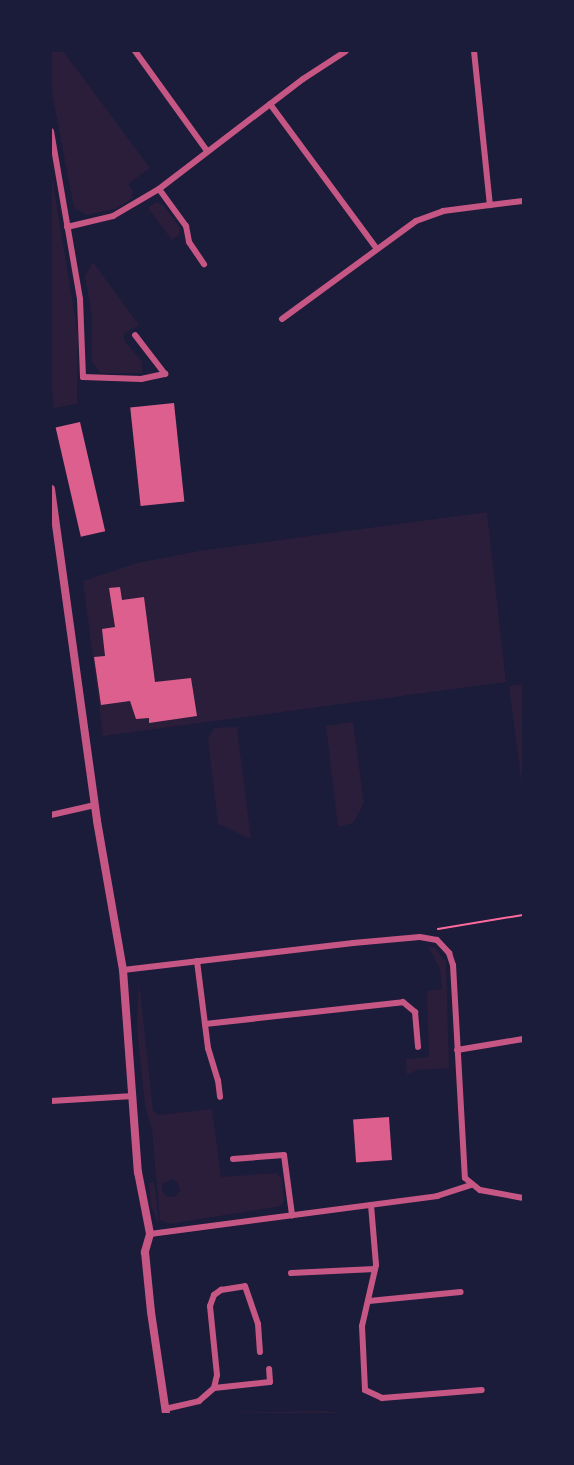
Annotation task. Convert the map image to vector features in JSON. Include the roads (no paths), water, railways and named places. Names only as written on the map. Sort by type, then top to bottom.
[{"type":"street","points":[[67,228],[117,214],[159,189],[270,104],[346,51]]},
{"type":"street","points":[[474,51],[489,205]]},
{"type":"street","points":[[137,52],[207,151]]},
{"type":"street","points":[[270,104],[376,248]]},
{"type":"street","points":[[51,131],[82,321],[83,377],[141,379],[165,374],[135,335]]},
{"type":"street","points":[[159,189],[186,226],[189,242],[204,264]]},
{"type":"street","points":[[282,319],[376,248],[427,216],[523,201]]},
{"type":"street","points":[[51,489],[95,805],[123,970],[138,1172],[150,1234],[145,1252],[150,1312],[166,1411],[200,1401],[214,1388],[217,1375],[210,1306],[214,1295],[221,1290],[245,1286],[258,1324],[260,1352]]},
{"type":"street","points":[[51,815],[95,805]]},
{"type":"street","points":[[123,970],[427,937],[442,944],[452,961],[464,1172],[471,1185],[480,1191],[523,1198]]},
{"type":"street","points":[[197,961],[205,1024],[220,1097]]},
{"type":"street","points":[[205,1024],[403,1002],[415,1012],[418,1047]]},
{"type":"street","points":[[457,1050],[523,1040]]},
{"type":"street","points":[[51,1101],[133,1096]]},
{"type":"street","points":[[233,1159],[284,1155],[292,1215]]},
{"type":"street","points":[[150,1234],[450,1193],[471,1185]]},
{"type":"street","points":[[371,1205],[375,1269],[362,1326],[363,1382],[367,1392],[385,1398],[482,1390]]},
{"type":"street","points":[[291,1273],[375,1269]]},
{"type":"street","points":[[369,1301],[460,1292]]},
{"type":"street","points":[[214,1388],[270,1382],[269,1369]]}]
